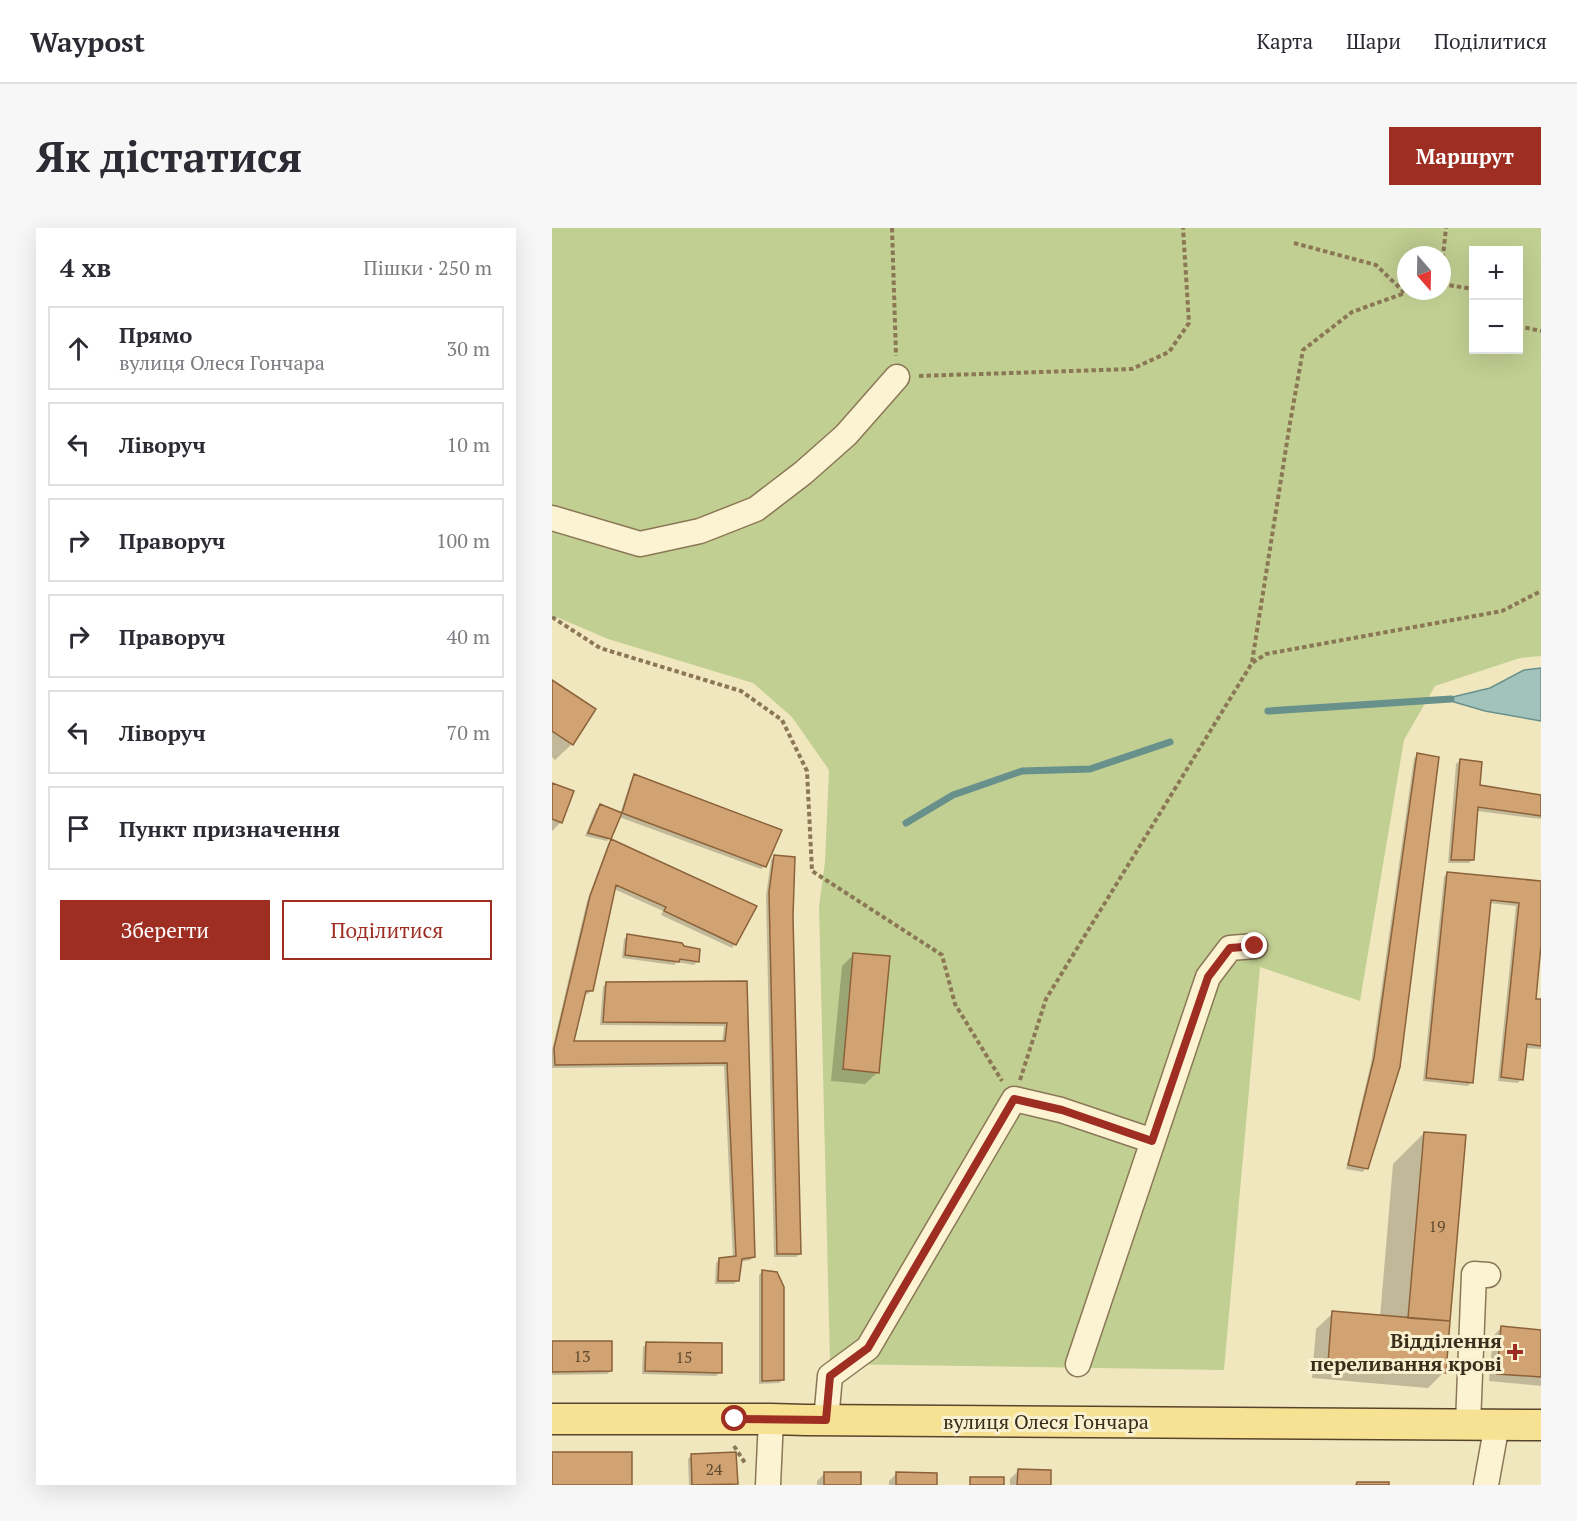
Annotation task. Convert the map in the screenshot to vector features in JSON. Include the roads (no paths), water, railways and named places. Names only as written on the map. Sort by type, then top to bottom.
[{"type":"main road","name":"вулиця Олеся Гончара","points":[[552,1419],[1541,1425]]},
{"type":"street","points":[[552,518],[640,544],[700,531],[756,509],[803,473],[846,435],[897,377]]},
{"type":"street","points":[[1078,1364],[1208,977],[1230,948],[1255,946]]},
{"type":"street","points":[[826,1420],[830,1376],[868,1348],[1014,1099],[1062,1110],[1152,1141]]},
{"type":"street","points":[[1486,1485],[1474,1274],[1488,1275]]},
{"type":"street","points":[[768,1485],[771,1419]]},
{"type":"water","points":[[1541,668],[1541,721],[1485,711],[1444,699],[1490,688],[1524,670]]},
{"type":"waterway","points":[[1268,711],[1451,699]]},
{"type":"waterway","points":[[906,823],[953,795],[1022,771],[1090,769],[1170,742]]},
{"type":"place","name":"Відділення переливання крові","points":[[1515,1352]]}]
